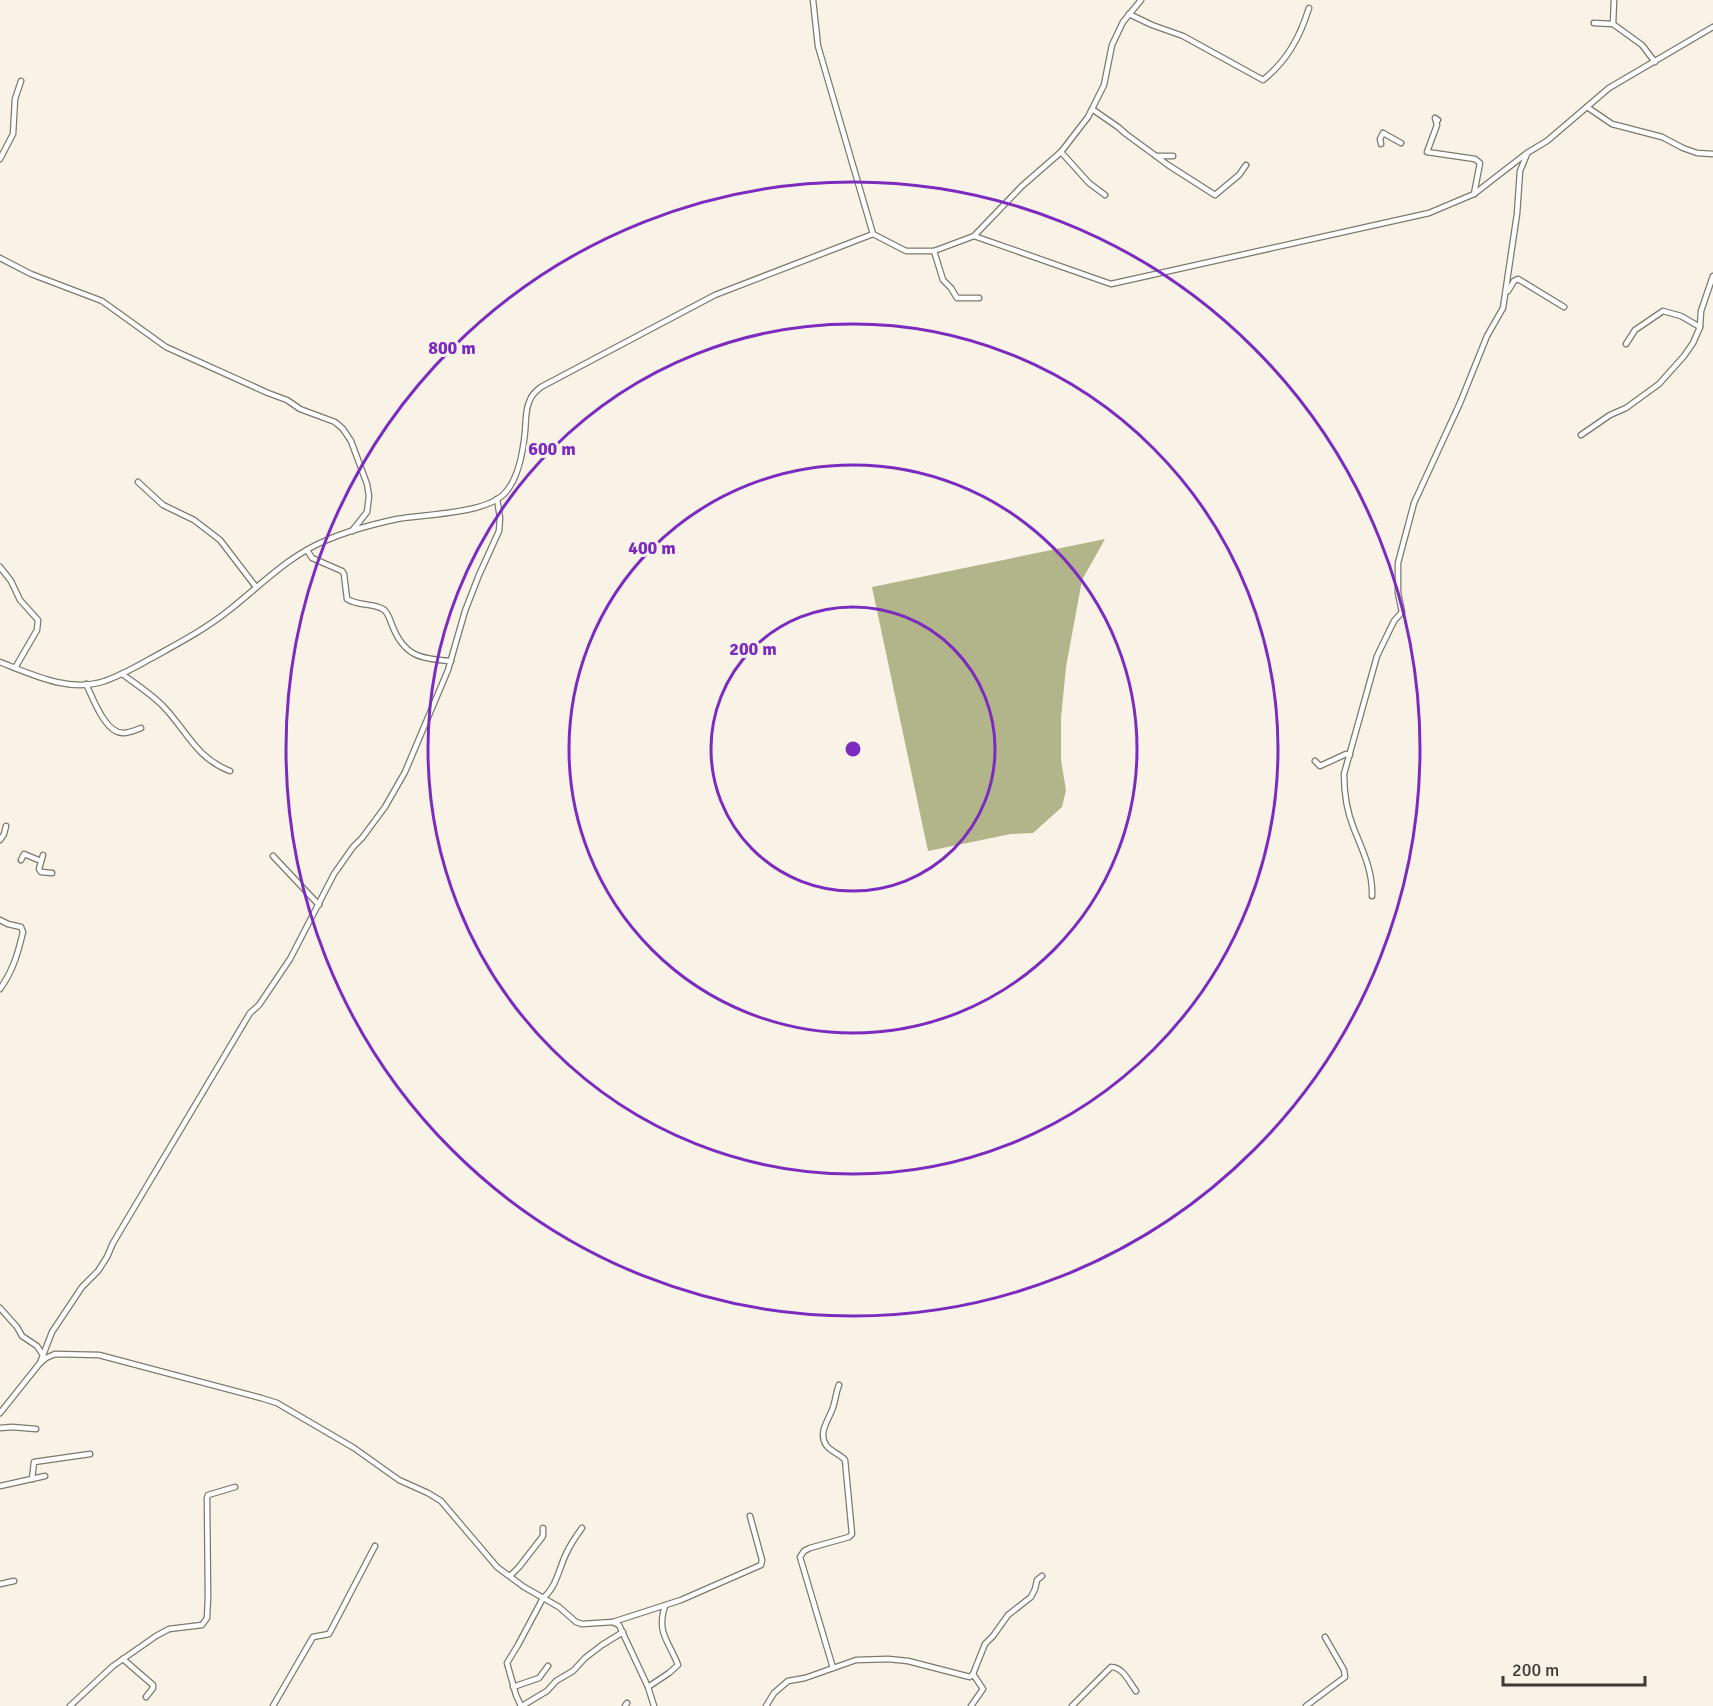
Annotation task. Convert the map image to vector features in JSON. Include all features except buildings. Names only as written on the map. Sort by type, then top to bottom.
[{"type":"street","points":[[813,0],[818,46],[873,234],[906,251],[934,251],[974,236],[1022,186],[1061,152],[1088,117],[1104,85],[1112,45],[1123,22],[1141,0]]},
{"type":"street","points":[[1613,24],[1614,0]]},
{"type":"street","points":[[1129,14],[1183,36],[1263,80],[1289,53],[1309,8]]},
{"type":"street","points":[[1594,23],[1613,24],[1642,45],[1655,62]]},
{"type":"street","points":[[974,236],[1112,284],[1429,213],[1474,194],[1527,153],[1547,141],[1609,88],[1713,27]]},
{"type":"street","points":[[0,159],[13,134],[15,99],[21,81]]},
{"type":"street","points":[[1587,107],[1612,124],[1662,137],[1697,153],[1713,154]]},
{"type":"street","points":[[1092,109],[1168,165],[1215,195],[1239,175],[1246,165]]},
{"type":"street","points":[[1438,120],[1435,118],[1437,125],[1427,152],[1475,159],[1480,163],[1474,194]]},
{"type":"street","points":[[1381,144],[1380,139],[1383,133],[1401,143]]},
{"type":"street","points":[[1061,152],[1089,183],[1106,195]]},
{"type":"street","points":[[1503,308],[1517,214],[1520,171],[1527,153]]},
{"type":"street","points":[[1156,156],[1173,156]]},
{"type":"street","points":[[0,662],[46,679],[67,683],[86,684],[104,681],[122,674],[207,627],[290,561],[326,540],[399,519],[472,508],[497,499],[509,489],[514,477],[524,444],[529,402],[534,392],[541,387],[716,295],[873,234]]},
{"type":"street","points":[[934,251],[943,280],[957,298],[979,298]]},
{"type":"street","points":[[0,258],[31,274],[102,301],[166,347],[287,400],[300,409],[335,422],[351,441],[367,484],[369,496],[367,512],[352,531]]},
{"type":"street","points":[[1581,435],[1610,415],[1626,408],[1659,384],[1684,356],[1701,327],[1701,311],[1713,276]]},
{"type":"street","points":[[1372,896],[1373,882],[1354,828],[1346,796],[1344,774],[1377,656],[1394,621],[1402,612],[1398,593],[1398,562],[1414,503],[1460,403],[1487,336],[1503,308],[1509,288],[1514,281],[1518,279],[1564,306]]},
{"type":"street","points":[[1626,344],[1635,330],[1663,311],[1681,316],[1701,327]]},
{"type":"street","points":[[138,482],[163,505],[194,520],[220,540],[256,587]]},
{"type":"street","points":[[0,1413],[40,1362],[52,1332],[82,1287],[98,1271],[107,1257],[113,1243],[250,1013],[259,1005],[290,958],[334,874],[385,807],[405,772],[451,661],[465,611],[479,575],[499,531],[500,518],[497,499]]},
{"type":"street","points":[[307,550],[312,558],[342,571],[347,599],[386,611],[396,635],[406,649],[431,660],[451,661]]},
{"type":"street","points":[[0,567],[11,580],[20,600],[39,624],[15,668]]},
{"type":"street","points":[[122,674],[165,708],[205,757],[215,765],[230,771]]},
{"type":"street","points":[[86,684],[109,727],[124,733],[141,728]]},
{"type":"street","points":[[1315,762],[1320,766],[1346,753],[1350,755]]},
{"type":"street","points":[[0,840],[6,826]]},
{"type":"street","points":[[21,860],[24,854],[42,858],[39,869],[41,872],[51,873]]},
{"type":"street","points":[[273,856],[319,905]]},
{"type":"street","points":[[0,920],[21,927],[23,932],[15,964],[0,988]]},
{"type":"street","points":[[0,1308],[22,1336],[37,1346],[43,1355]]},
{"type":"street","points":[[40,1362],[55,1354],[99,1355],[277,1403],[354,1448],[399,1480],[441,1501],[488,1558],[510,1576],[559,1607],[579,1623],[613,1622],[665,1606],[761,1565],[762,1560],[750,1516]]},
{"type":"street","points":[[833,1668],[800,1557],[810,1548],[852,1534],[845,1460],[824,1443],[823,1437],[826,1421],[835,1404],[839,1386]]},
{"type":"street","points":[[0,1428],[36,1429]]},
{"type":"street","points":[[32,1479],[34,1462],[90,1454]]},
{"type":"street","points":[[0,1486],[45,1476]]},
{"type":"street","points":[[70,1706],[123,1659],[156,1636],[169,1629],[202,1626],[207,1618],[208,1597],[208,1495],[235,1487]]},
{"type":"street","points":[[510,1576],[543,1536],[543,1528]]},
{"type":"street","points":[[582,1528],[567,1552],[548,1594],[543,1598],[508,1661],[513,1688],[521,1706],[547,1691],[556,1681],[573,1671],[585,1658],[623,1632]]},
{"type":"street","points":[[273,1706],[313,1636],[329,1634],[375,1546]]},
{"type":"street","points":[[766,1706],[774,1693],[788,1681],[805,1678],[856,1660],[908,1661],[970,1677],[985,1644],[1008,1615],[1031,1597],[1037,1580],[1042,1576]]},
{"type":"street","points":[[0,1584],[14,1581]]},
{"type":"street","points":[[648,1687],[678,1665],[660,1624],[665,1606]]},
{"type":"street","points":[[613,1622],[619,1625],[623,1632],[648,1687],[654,1706]]},
{"type":"street","points":[[1306,1706],[1345,1677],[1344,1670],[1325,1637]]},
{"type":"street","points":[[123,1659],[153,1685],[146,1697]]},
{"type":"street","points":[[513,1688],[539,1678],[548,1666]]},
{"type":"street","points":[[1072,1706],[1111,1667],[1121,1669],[1136,1691]]},
{"type":"street","points":[[971,1706],[982,1689],[973,1674]]},
{"type":"green space","points":[[1105,539],[1082,580],[1066,667],[1061,718],[1061,760],[1066,790],[1062,807],[1033,833],[1011,834],[928,851],[872,587]]}]
